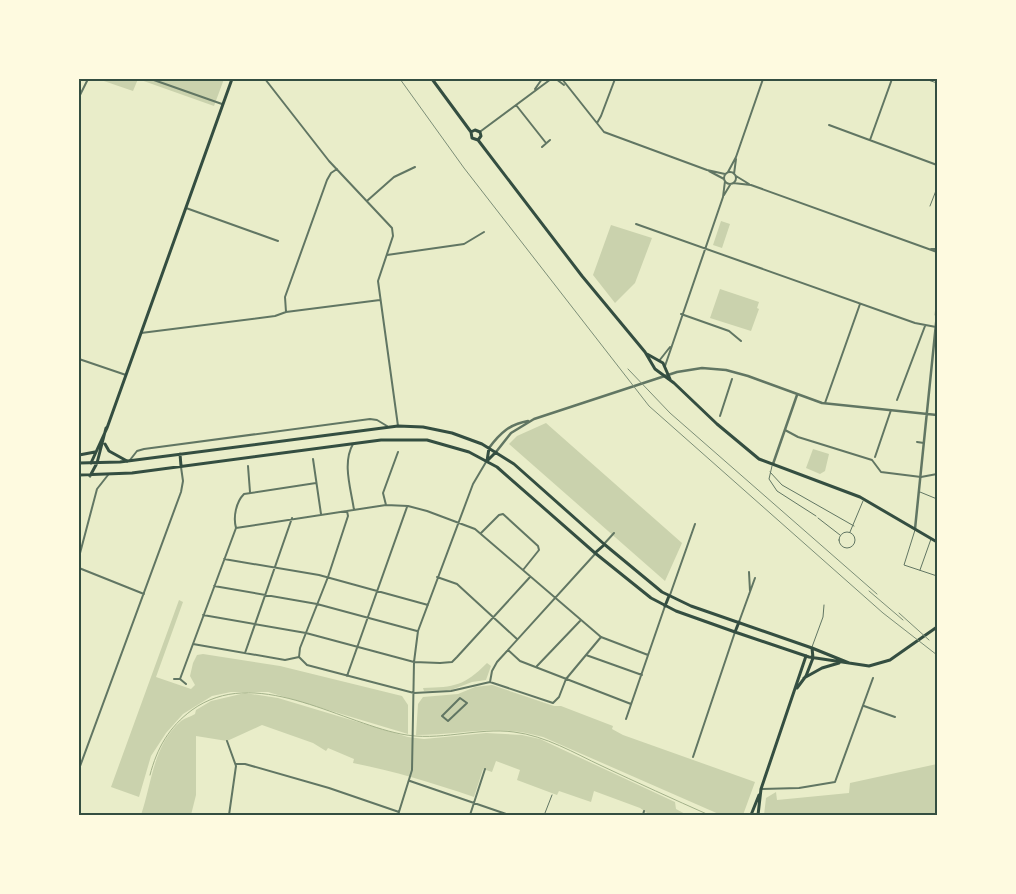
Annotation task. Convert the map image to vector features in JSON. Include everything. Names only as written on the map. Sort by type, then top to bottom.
[{"type":"main road","points":[[90,476],[91,463],[126,375],[232,79]]},
{"type":"main road","points":[[432,79],[472,132],[472,138],[478,140],[582,276],[645,352],[655,369],[674,383],[755,457],[864,498],[937,542]]},
{"type":"main road","points":[[472,132],[475,130],[480,132],[481,136],[478,140]]},
{"type":"main road","points":[[645,352],[662,362],[674,383]]},
{"type":"main road","points":[[655,369],[655,363],[658,361]]},
{"type":"main road","points":[[655,369],[661,371],[664,367]]},
{"type":"main road","points":[[79,463],[128,461],[398,426],[446,432],[489,448],[520,469],[652,586],[669,596],[812,648],[850,664]]},
{"type":"main road","points":[[90,476],[105,440],[106,428]]},
{"type":"main road","points":[[79,475],[108,475],[408,438],[427,440],[455,447],[487,461],[509,477],[626,579],[665,606],[735,632],[813,658],[869,666],[885,663],[937,627]]},
{"type":"main road","points":[[105,440],[108,450],[128,461]]},
{"type":"main road","points":[[487,461],[489,448]]},
{"type":"main road","points":[[79,455],[95,452]]},
{"type":"main road","points":[[487,461],[496,452]]},
{"type":"main road","points":[[180,454],[181,466]]},
{"type":"main road","points":[[595,553],[604,544]]},
{"type":"main road","points":[[665,606],[669,596]]},
{"type":"main road","points":[[735,632],[739,622]]},
{"type":"main road","points":[[758,815],[761,789],[797,689],[806,656],[812,648]]},
{"type":"main road","points":[[797,689],[813,658],[812,648]]},
{"type":"main road","points":[[804,678],[822,668],[839,663]]},
{"type":"main road","points":[[751,815],[760,794]]},
{"type":"street","points":[[79,97],[88,79]]},
{"type":"street","points":[[151,79],[223,105]]},
{"type":"street","points":[[265,79],[337,169],[392,228],[393,236],[378,280],[398,426]]},
{"type":"street","points":[[534,90],[542,79]]},
{"type":"street","points":[[545,79],[551,79]]},
{"type":"street","points":[[480,132],[551,79]]},
{"type":"street","points":[[556,79],[570,90]]},
{"type":"street","points":[[562,79],[596,123],[607,134],[707,170],[732,183],[751,185]]},
{"type":"street","points":[[596,123],[601,118],[615,79]]},
{"type":"street","points":[[664,367],[722,198],[724,180],[736,157],[763,79]]},
{"type":"street","points":[[870,140],[892,79]]},
{"type":"street","points":[[516,105],[546,144]]},
{"type":"street","points":[[829,125],[937,165]]},
{"type":"street","points":[[542,147],[550,140]]},
{"type":"street","points":[[722,198],[735,175],[736,157]]},
{"type":"street","points":[[368,201],[394,177],[415,167]]},
{"type":"street","points":[[286,312],[284,297],[327,180],[331,173],[337,169]]},
{"type":"street","points":[[707,170],[735,175],[751,185],[937,251]]},
{"type":"street","points":[[186,208],[278,241]]},
{"type":"street","points":[[636,224],[860,304],[925,326],[936,327]]},
{"type":"street","points":[[386,255],[466,243],[484,232]]},
{"type":"street","points":[[915,529],[928,414],[937,298]]},
{"type":"street","points":[[141,333],[380,300]]},
{"type":"street","points":[[825,403],[860,304]]},
{"type":"street","points":[[681,314],[731,331],[741,341]]},
{"type":"street","points":[[936,319],[937,314]]},
{"type":"street","points":[[897,400],[925,326]]},
{"type":"street","points":[[658,361],[671,345]]},
{"type":"street","points":[[79,359],[126,375]]},
{"type":"street","points":[[489,448],[500,434],[512,425],[530,421],[691,369],[714,368],[748,376],[797,395],[825,403],[937,415]]},
{"type":"street","points":[[720,416],[732,379]]},
{"type":"street","points":[[773,465],[797,395]]},
{"type":"street","points":[[872,460],[883,437],[891,410]]},
{"type":"street","points":[[128,461],[136,452],[144,449],[370,419],[377,420],[388,427]]},
{"type":"street","points":[[496,452],[511,433],[530,421]]},
{"type":"street","points":[[785,430],[798,437],[872,460],[881,472],[921,477],[937,474]]},
{"type":"street","points":[[883,437],[888,438]]},
{"type":"street","points":[[917,442],[924,443]]},
{"type":"street","points":[[354,444],[348,452],[348,474],[354,510]]},
{"type":"street","points":[[386,505],[383,493],[398,452]]},
{"type":"street","points":[[314,459],[321,514]]},
{"type":"street","points":[[398,815],[410,781],[413,758],[414,662],[418,631],[473,484],[487,461]]},
{"type":"street","points":[[79,769],[181,492],[183,481],[181,466]]},
{"type":"street","points":[[248,466],[250,492]]},
{"type":"street","points":[[79,557],[98,487],[108,475]]},
{"type":"street","points":[[180,679],[236,528],[234,517],[241,497],[250,492],[316,483]]},
{"type":"street","points":[[236,528],[386,505],[408,506],[444,516],[481,533],[580,621],[601,637],[648,655]]},
{"type":"street","points":[[347,676],[408,506]]},
{"type":"street","points":[[299,657],[306,633],[328,577],[348,516],[347,511]]},
{"type":"street","points":[[481,533],[499,515],[503,514],[538,546],[539,550],[523,570]]},
{"type":"street","points":[[246,653],[277,567],[292,518]]},
{"type":"street","points":[[669,596],[695,524]]},
{"type":"street","points":[[604,544],[614,533]]},
{"type":"street","points":[[490,682],[494,666],[595,553]]},
{"type":"street","points":[[224,559],[328,577],[428,605]]},
{"type":"street","points":[[79,568],[144,594]]},
{"type":"street","points":[[749,572],[750,594]]},
{"type":"street","points":[[203,615],[306,633],[414,662],[452,662],[531,576]]},
{"type":"street","points":[[437,577],[457,584],[518,639]]},
{"type":"street","points":[[739,622],[755,578]]},
{"type":"street","points":[[214,586],[317,604],[418,631]]},
{"type":"street","points":[[626,719],[665,606]]},
{"type":"street","points":[[537,666],[580,621]]},
{"type":"street","points":[[693,757],[735,632]]},
{"type":"street","points":[[299,657],[307,665],[414,692],[451,691],[490,682],[548,703],[556,702],[566,679],[601,637]]},
{"type":"street","points":[[193,644],[285,660],[299,657]]},
{"type":"street","points":[[508,650],[515,659],[630,704]]},
{"type":"street","points":[[586,655],[642,675]]},
{"type":"street","points":[[174,678],[180,679],[186,684]]},
{"type":"street","points":[[761,789],[771,790],[835,782],[873,678]]},
{"type":"street","points":[[460,698],[467,703],[448,722],[442,716],[460,698]]},
{"type":"street","points":[[864,706],[895,716]]},
{"type":"street","points":[[227,740],[236,764],[229,815]]},
{"type":"street","points":[[236,764],[245,764],[322,786],[399,812]]},
{"type":"street","points":[[470,815],[485,769]]},
{"type":"street","points":[[410,781],[509,815]]},
{"type":"street","points":[[643,815],[644,810]]},
{"type":"lane","points":[[925,79],[937,83]]},
{"type":"lane","points":[[930,206],[937,188]]},
{"type":"lane","points":[[773,465],[769,480],[776,492],[817,517],[840,535]]},
{"type":"lane","points":[[770,472],[782,485],[854,526]]},
{"type":"lane","points":[[919,492],[937,499]]},
{"type":"lane","points":[[840,535],[850,532],[854,526],[864,498]]},
{"type":"lane","points":[[915,529],[904,565],[937,576]]},
{"type":"lane","points":[[840,535],[840,544],[849,548],[855,541],[854,536],[850,532]]},
{"type":"lane","points":[[920,570],[931,538]]},
{"type":"lane","points":[[812,648],[821,622],[824,605]]},
{"type":"lane","points":[[544,814],[552,795]]},
{"type":"green space","points":[[98,79],[138,79],[133,91]]},
{"type":"green space","points":[[138,79],[224,79],[214,106]]},
{"type":"green space","points":[[721,221],[730,224],[722,248],[713,245]]},
{"type":"green space","points":[[611,225],[652,238],[635,283],[615,303],[593,275]]},
{"type":"green space","points":[[720,289],[759,302],[757,308],[759,309],[751,331],[710,318]]},
{"type":"green space","points":[[546,423],[682,543],[665,581],[509,444],[517,436]]},
{"type":"green space","points":[[813,449],[829,454],[825,471],[820,474],[806,468]]},
{"type":"green space","points":[[179,600],[183,602],[156,677],[191,689],[195,685],[190,676],[193,663],[197,655],[203,654],[280,666],[402,696],[408,705],[408,734],[268,692],[231,692],[212,696],[183,714],[166,733],[151,756],[139,797],[111,787]]},
{"type":"green space","points":[[487,663],[491,666],[486,680],[472,682],[451,690],[424,691],[423,688],[451,686],[465,681]]},
{"type":"green space","points":[[492,685],[554,706],[561,706],[613,726],[612,729],[623,735],[755,782],[743,815],[721,815],[543,737],[526,733],[494,730],[416,735],[418,704],[423,697],[458,694],[475,687]]},
{"type":"green space","points":[[245,693],[278,698],[408,737],[424,739],[486,733],[522,735],[540,739],[675,802],[676,809],[687,815],[650,815],[640,808],[594,791],[591,802],[559,791],[557,795],[517,780],[520,770],[496,761],[492,772],[483,769],[474,797],[414,778],[353,763],[354,759],[328,748],[326,751],[313,743],[262,725],[227,741],[196,736],[196,795],[191,815],[141,815],[159,753],[164,741],[172,731],[181,721],[195,714],[196,710],[211,701]]},
{"type":"green space","points":[[937,764],[937,813],[921,815],[764,815],[766,798],[776,792],[777,800],[849,793],[850,783]]},
{"type":"waterway","points":[[150,775],[160,747],[170,731],[192,710],[216,698],[242,693],[268,694],[296,700],[401,734],[444,736],[500,731],[537,737],[709,815]]},
{"type":"railway","points":[[400,79],[464,168],[649,406],[883,613],[937,655]]},
{"type":"railway","points":[[628,369],[670,413],[877,594]]},
{"type":"railway","points":[[869,591],[903,620]]},
{"type":"railway","points":[[899,613],[929,640]]}]
